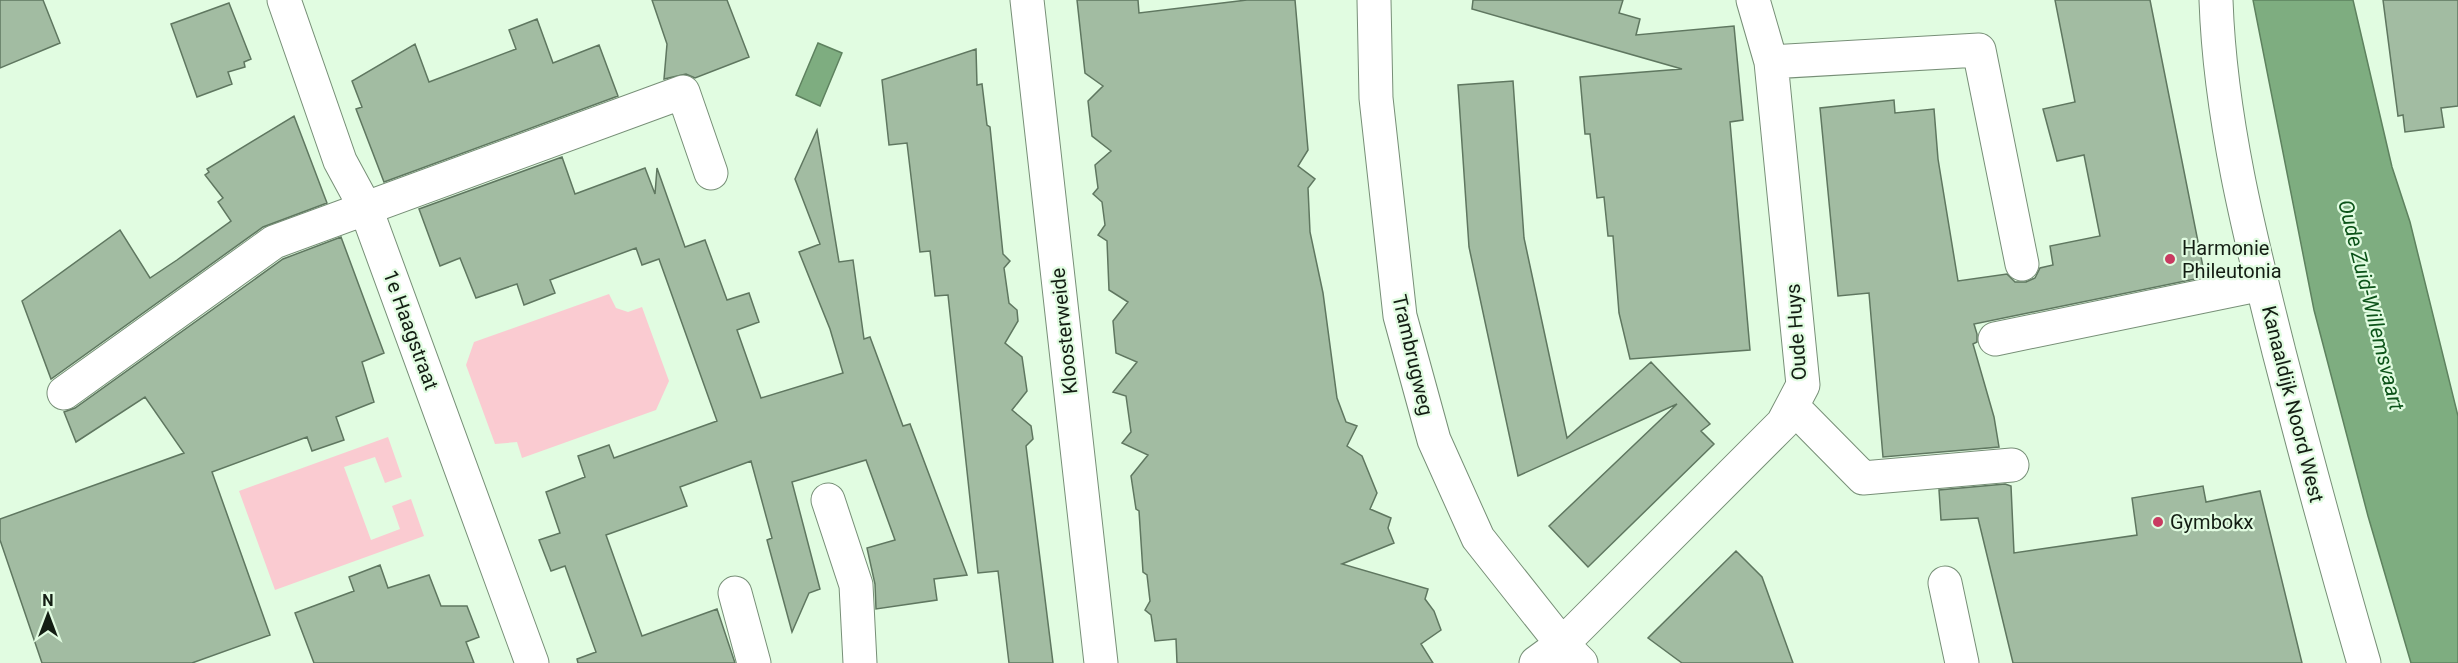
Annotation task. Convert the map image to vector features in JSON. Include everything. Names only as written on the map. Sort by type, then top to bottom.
[{"type":"street","name":"1e Haagstraat","points":[[284,0],[340,161],[366,209],[532,663]]},
{"type":"street","name":"Kloosterweide","points":[[1027,0],[1101,663]]},
{"type":"street","name":"Trambrugweg","points":[[1374,0],[1376,98],[1400,316],[1434,440],[1478,538],[1560,657]]},
{"type":"street","name":"Oude Huys","points":[[1560,657],[1783,423],[1803,385],[1771,62],[1754,0]]},
{"type":"street","points":[[2197,0],[2218,52]]},
{"type":"street","name":"Kanaaldijk Noord West","points":[[2216,0],[2218,52],[2248,225],[2327,537],[2364,663]]},
{"type":"street","points":[[1771,62],[1979,50],[2022,264]]},
{"type":"street","points":[[64,393],[274,242],[683,92],[711,173]]},
{"type":"street","points":[[1995,339],[2262,284]]},
{"type":"street","points":[[1792,406],[1863,478],[2012,465]]},
{"type":"street","points":[[828,500],[856,585],[860,663]]},
{"type":"street","points":[[1945,583],[1962,663]]},
{"type":"street","points":[[735,593],[754,663]]},
{"type":"shaded area","points":[[609,294],[616,308],[628,312],[642,307],[669,381],[656,410],[522,458],[517,442],[495,444],[466,365],[474,342]]},
{"type":"shaded area","points":[[388,437],[402,477],[385,483],[375,457],[344,467],[371,540],[400,529],[392,506],[411,499],[424,536],[275,590],[239,491]]},
{"type":"water","name":"Oude Zuid-Willemsvaart","points":[[2253,0],[2353,0],[2392,167],[2410,222],[2458,416],[2458,663],[2411,663],[2368,516],[2314,310]]},
{"type":"water","points":[[818,43],[842,53],[820,106],[796,95]]},
{"type":"building","points":[[0,0],[43,0],[60,43],[0,68]]},
{"type":"building","points":[[652,0],[727,0],[749,57],[695,78],[686,74],[664,79],[667,44]]},
{"type":"building","points":[[1077,0],[1138,0],[1139,13],[1247,0],[1295,0],[1308,150],[1298,166],[1315,179],[1308,188],[1310,232],[1323,293],[1337,398],[1346,422],[1357,426],[1347,446],[1362,456],[1377,493],[1370,509],[1391,518],[1388,528],[1394,543],[1342,564],[1428,589],[1425,599],[1434,611],[1441,630],[1421,644],[1433,663],[1177,663],[1176,639],[1155,641],[1151,615],[1145,610],[1150,601],[1147,575],[1143,572],[1139,511],[1136,509],[1131,476],[1148,455],[1122,443],[1131,432],[1126,396],[1113,392],[1137,362],[1116,353],[1113,321],[1128,302],[1109,290],[1107,241],[1098,235],[1105,225],[1102,202],[1093,194],[1098,188],[1095,165],[1111,151],[1092,136],[1088,101],[1103,86],[1085,73]]},
{"type":"building","points":[[1473,0],[1623,0],[1619,13],[1640,19],[1636,35],[1734,26],[1743,120],[1730,122],[1750,350],[1630,359],[1619,313],[1613,236],[1608,236],[1604,197],[1597,198],[1590,134],[1585,134],[1580,77],[1682,69],[1472,9]]},
{"type":"building","points":[[2055,0],[2150,0],[2205,277],[1974,324],[1977,342],[1973,344],[1994,417],[1999,447],[1883,457],[1869,293],[1838,296],[1820,108],[1894,100],[1895,113],[1934,109],[1938,159],[1958,281],[2007,274],[2015,282],[2026,282],[2035,278],[2040,268],[2053,265],[2050,246],[2100,236],[2084,155],[2057,161],[2043,109],[2075,102]]},
{"type":"building","points":[[2383,0],[2458,0],[2458,106],[2441,108],[2444,127],[2405,132],[2403,115],[2398,116]]},
{"type":"building","points":[[229,3],[251,59],[244,62],[245,67],[228,72],[232,84],[197,97],[171,24]]},
{"type":"building","points":[[537,19],[553,63],[599,45],[618,96],[384,182],[356,109],[362,107],[352,81],[415,44],[429,82],[516,49],[509,30]]},
{"type":"building","points":[[976,49],[977,85],[982,84],[987,125],[990,127],[1003,254],[1010,261],[1004,268],[1009,303],[1017,310],[1018,321],[1005,343],[1022,357],[1027,391],[1012,410],[1031,426],[1033,439],[1026,446],[1053,663],[1009,663],[998,571],[978,573],[948,295],[935,296],[930,251],[920,252],[907,143],[889,145],[882,80]]},
{"type":"building","points":[[1513,81],[1524,238],[1567,438],[1651,362],[1710,424],[1701,431],[1714,444],[1588,567],[1549,526],[1677,404],[1518,476],[1469,247],[1458,85]]},
{"type":"building","points":[[294,116],[327,203],[263,227],[51,379],[22,301],[120,230],[150,278],[177,260],[231,221],[218,202],[223,198],[205,175],[209,172],[207,169]]},
{"type":"building","points":[[817,130],[839,262],[853,260],[864,339],[870,337],[903,426],[910,424],[967,575],[934,579],[937,600],[876,609],[875,584],[867,548],[895,540],[866,460],[792,482],[820,589],[809,593],[792,632],[767,540],[772,538],[751,461],[680,487],[687,506],[606,535],[642,636],[717,609],[735,663],[578,663],[577,659],[596,652],[565,566],[551,571],[539,540],[560,533],[546,492],[585,477],[578,456],[609,445],[614,458],[717,421],[659,259],[642,265],[636,248],[550,280],[555,293],[524,305],[517,284],[476,298],[460,258],[440,266],[419,209],[562,157],[575,194],[645,168],[655,194],[657,168],[685,247],[705,240],[727,300],[749,293],[759,322],[737,330],[761,398],[843,373],[830,329],[799,252],[820,244],[795,179]]},
{"type":"building","points":[[341,237],[384,353],[362,362],[374,402],[336,417],[344,440],[312,451],[307,437],[212,472],[270,635],[192,663],[42,663],[0,540],[0,519],[184,453],[145,397],[76,442],[64,412],[75,408],[283,259]]},
{"type":"building","points":[[2005,484],[2011,486],[2014,553],[2137,535],[2132,498],[2203,486],[2206,502],[2260,491],[2302,663],[2013,663],[1978,518],[1941,520],[1939,490]]},
{"type":"building","points":[[1736,551],[1762,577],[1793,663],[1682,663],[1648,638]]},
{"type":"building","points":[[380,565],[388,588],[429,575],[441,606],[467,606],[479,637],[466,642],[474,663],[314,663],[295,613],[354,591],[349,577]]},
{"type":"place","name":"Harmonie Phileutonia","points":[[2170,259]]},
{"type":"place","name":"Gymbokx","points":[[2158,522]]}]
